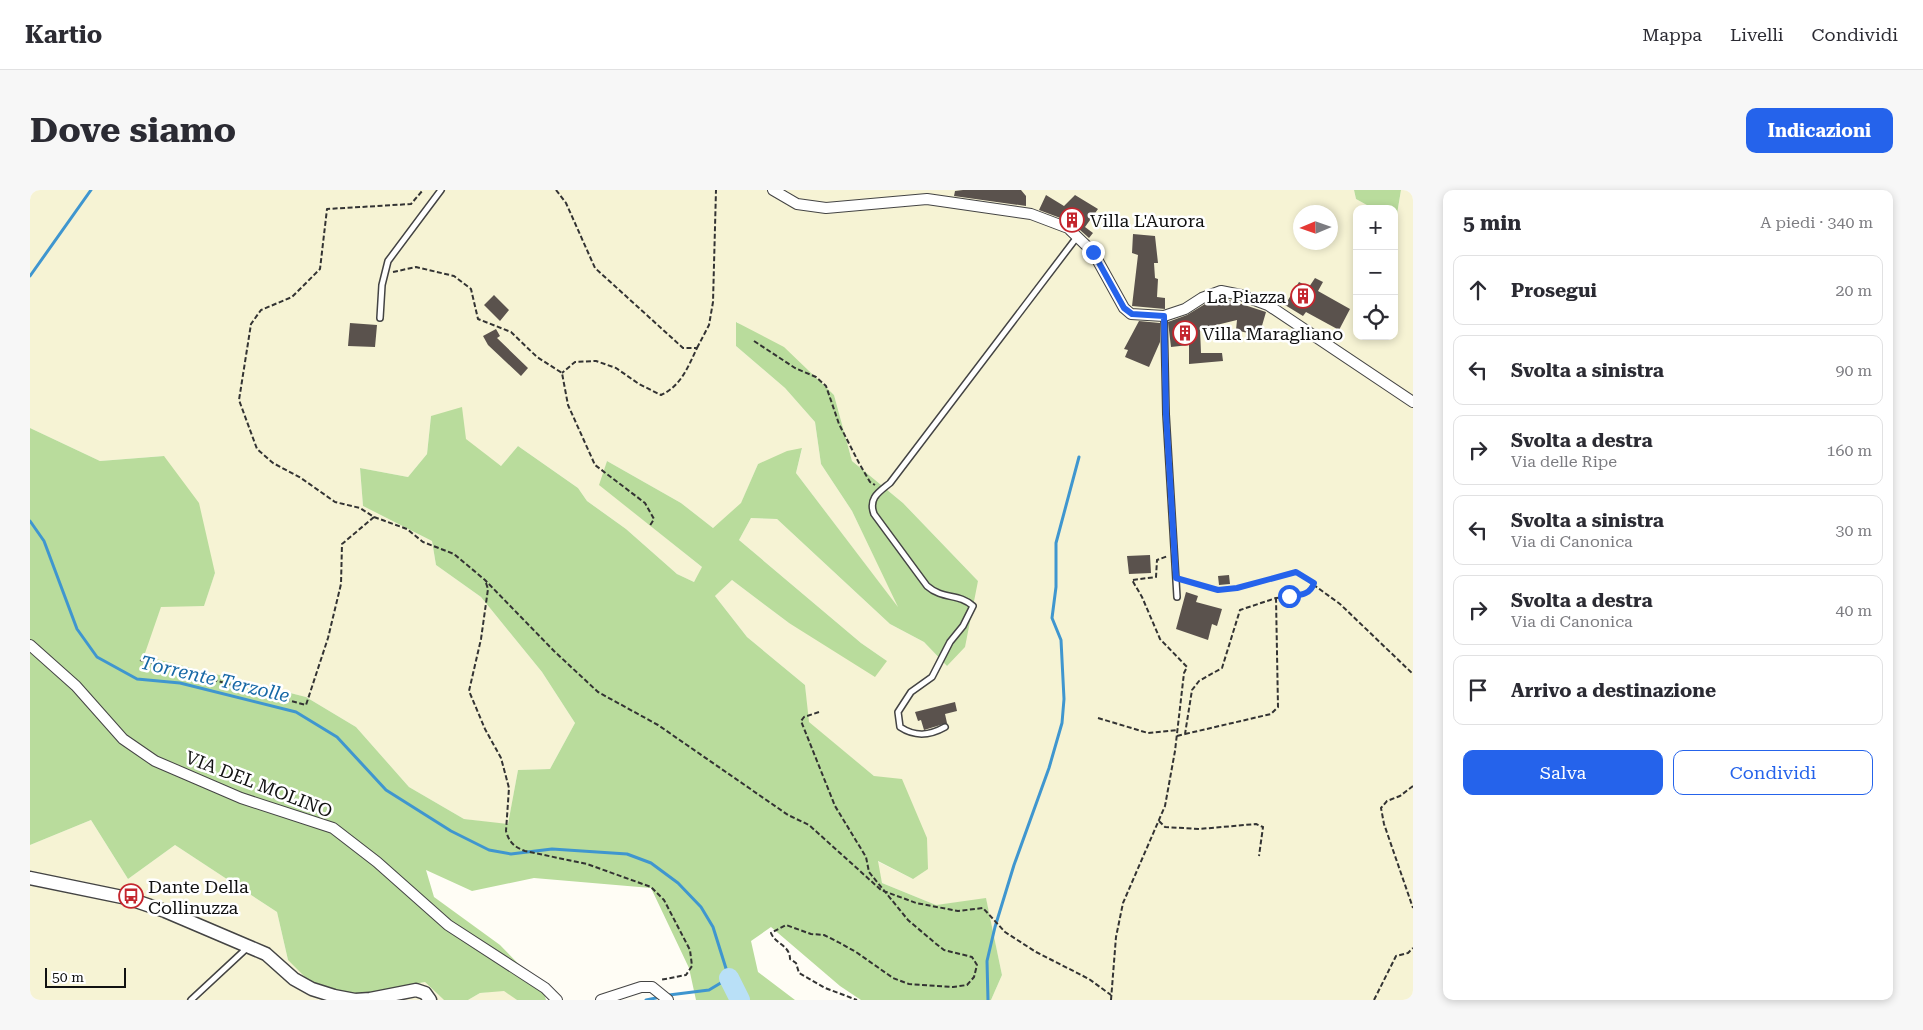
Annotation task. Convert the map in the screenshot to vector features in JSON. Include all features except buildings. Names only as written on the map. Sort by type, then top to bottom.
[{"type":"street","points":[[773,190],[797,204],[826,208],[927,199],[1031,214],[1068,228],[1093,252],[1124,308],[1132,314],[1164,316],[1186,309],[1202,298],[1221,291],[1241,294],[1268,305],[1413,402]]},
{"type":"street","name":"VIA DEL MOLINO","points":[[30,645],[76,686],[123,740],[154,762],[241,798],[333,828],[377,862],[448,925],[545,988],[557,1000]]},
{"type":"street","points":[[30,878],[129,899],[165,911],[266,954],[294,979],[312,989],[334,996],[355,1000],[370,999],[416,990],[425,993],[430,1000]]},
{"type":"street","points":[[600,1000],[641,987],[652,987],[668,1000]]},
{"type":"lane","points":[[380,318],[382,285],[388,261],[441,190]]},
{"type":"lane","points":[[945,727],[933,733],[916,734],[908,732],[900,727],[898,712],[911,692],[932,677],[950,642],[963,626],[973,606],[966,600],[936,594],[927,586],[890,533],[874,514],[870,505],[872,499],[890,483],[1077,237]]},
{"type":"lane","points":[[1164,316],[1166,414],[1177,597]]},
{"type":"lane","points":[[190,1000],[249,947]]},
{"type":"path","points":[[423,190],[411,204],[327,209],[320,269],[292,297],[261,310],[251,324],[239,400],[257,449],[273,463],[301,478],[335,502],[360,508],[374,517],[408,529],[423,542],[454,554],[486,580],[554,651],[598,692],[658,725],[788,815],[809,824],[881,890],[916,903],[958,911],[984,908],[1013,937],[1036,952],[1089,979],[1111,994]]},
{"type":"path","points":[[556,190],[566,203],[595,268],[683,348],[697,348]]},
{"type":"path","points":[[562,373],[575,362],[596,361],[616,368],[639,384],[661,394],[672,390],[684,376],[709,325],[713,302],[716,190]]},
{"type":"path","points":[[384,275],[416,267],[454,276],[471,290],[478,319],[511,332],[537,357],[562,373],[568,405],[596,465],[645,502],[654,519],[648,527]]},
{"type":"path","points":[[754,341],[795,368],[816,377],[826,386],[839,424],[858,463],[870,482],[882,489]]},
{"type":"path","points":[[140,660],[306,704],[328,638],[341,584],[342,544],[374,517]]},
{"type":"path","points":[[1111,1000],[1116,937],[1123,903],[1165,806],[1178,730],[1184,673],[1187,667],[1160,639],[1142,596],[1132,580],[1156,578],[1157,560],[1174,553]]},
{"type":"path","points":[[1176,578],[1218,590],[1237,588],[1296,572],[1314,583],[1340,604],[1413,674]]},
{"type":"path","points":[[486,580],[488,590],[481,640],[469,691],[485,729],[501,758],[509,788],[506,831],[510,842],[520,849],[603,869],[650,887],[658,894],[673,916],[693,958],[692,966],[686,975],[657,981],[652,987]]},
{"type":"path","points":[[1185,734],[1192,690],[1199,681],[1222,668],[1240,610],[1276,598],[1304,595],[1312,590],[1314,583]]},
{"type":"path","points":[[1177,736],[1271,714],[1278,707],[1276,598]]},
{"type":"path","points":[[819,712],[804,717],[801,721],[835,806],[866,857],[869,872],[908,920],[944,950],[972,956],[977,965],[974,977],[967,985],[953,987],[909,984],[893,978],[856,952],[824,936],[811,934],[786,925],[771,933],[773,938],[790,953],[790,959],[796,963],[799,973],[825,988],[857,1000]]},
{"type":"path","points":[[1098,718],[1148,733],[1178,730]]},
{"type":"path","points":[[1413,786],[1400,796],[1387,801],[1381,808],[1384,824],[1413,908]]},
{"type":"path","points":[[1159,821],[1165,827],[1199,830],[1256,824],[1263,827],[1259,856]]},
{"type":"path","points":[[1374,1000],[1396,956],[1408,953],[1413,948]]},
{"type":"shaded area","points":[[30,190],[1354,190],[1356,199],[1367,205],[1353,205],[1353,340],[1398,340],[1398,208],[1401,190],[1413,190],[1413,1000],[991,1000],[1002,975],[986,899],[936,905],[882,883],[877,861],[913,879],[874,776],[808,722],[805,685],[747,637],[715,596],[732,580],[789,623],[887,661],[861,643],[739,540],[751,518],[777,519],[890,624],[924,642],[947,666],[978,581],[903,503],[852,461],[834,395],[737,322],[736,346],[785,388],[815,422],[821,464],[852,511],[900,610],[796,473],[802,449],[758,464],[741,504],[713,528],[681,503],[607,461],[600,485],[703,568],[694,582],[677,574],[626,529],[587,501],[578,488],[518,446],[501,466],[431,416],[427,454],[408,477],[360,468],[363,506],[432,541],[436,565],[481,597],[542,672],[575,723],[550,769],[518,770],[508,825],[464,819],[409,787],[356,727],[306,697],[143,656],[161,606],[204,605],[215,573],[163,456],[100,461],[30,428]]},
{"type":"shaded area","points":[[91,820],[128,879],[175,845],[277,912],[288,960],[355,995],[425,982],[444,1000],[30,1000],[30,845]]},
{"type":"shaded area","points":[[504,990],[517,1000],[468,1000],[480,993]]},
{"type":"green space","points":[[1354,190],[1401,190],[1398,208],[1398,205],[1367,205],[1356,199]]},
{"type":"green space","points":[[736,322],[784,347],[834,395],[852,461],[903,503],[978,581],[965,647],[947,666],[924,642],[890,624],[777,519],[751,518],[739,540],[861,643],[887,661],[875,677],[789,623],[732,580],[715,596],[747,637],[805,685],[809,722],[874,776],[902,779],[927,838],[928,869],[913,879],[878,861],[882,883],[936,905],[986,898],[1002,975],[991,1000],[861,1000],[840,986],[771,927],[751,941],[758,972],[795,1000],[696,1000],[689,968],[651,888],[534,878],[472,891],[426,870],[434,897],[500,945],[543,989],[546,1000],[517,1000],[504,991],[480,993],[468,1000],[444,1000],[425,982],[355,995],[310,982],[288,960],[277,912],[175,845],[128,879],[91,820],[30,845],[30,428],[100,461],[164,456],[199,503],[215,573],[204,606],[161,607],[144,656],[306,697],[356,727],[409,787],[464,819],[508,824],[518,770],[550,769],[575,723],[542,672],[481,597],[436,565],[432,541],[363,506],[360,468],[408,477],[427,454],[431,416],[462,407],[466,439],[501,466],[518,446],[578,488],[587,501],[626,529],[677,574],[694,582],[702,567],[599,485],[607,461],[681,503],[713,528],[741,503],[758,464],[787,451],[802,448],[796,473],[898,607],[852,511],[821,464],[815,422],[785,388],[736,346]]},
{"type":"waterway","points":[[30,276],[91,190]]},
{"type":"waterway","points":[[988,1000],[987,961],[995,927],[1014,865],[1049,768],[1062,723],[1064,699],[1061,640],[1052,618],[1056,587],[1056,543],[1079,457]]},
{"type":"waterway","name":"Torrente Terzolle","points":[[30,521],[44,541],[77,629],[97,657],[137,679],[180,683],[296,712],[337,737],[386,790],[451,831],[489,850],[511,854],[552,849],[627,854],[651,863],[678,883],[701,907],[713,927],[729,978],[709,990],[669,995]]},
{"type":"waterway","points":[[729,978],[740,1000]]},
{"type":"waterway","points":[[646,1000],[656,998]]},
{"type":"place","name":"Villa L'Aurora","points":[[1072,220]]},
{"type":"place","name":"La Piazza","points":[[1303,296]]},
{"type":"place","name":"Villa Maragliano","points":[[1185,333]]},
{"type":"place","name":"Dante Della Collinuzza","points":[[131,896]]},
{"type":"route","points":[[1093,252],[1124,308],[1132,314],[1164,316],[1166,414],[1176,578],[1195,585],[1218,590],[1237,588],[1296,572],[1314,583],[1312,590],[1304,595],[1289,596]]}]
